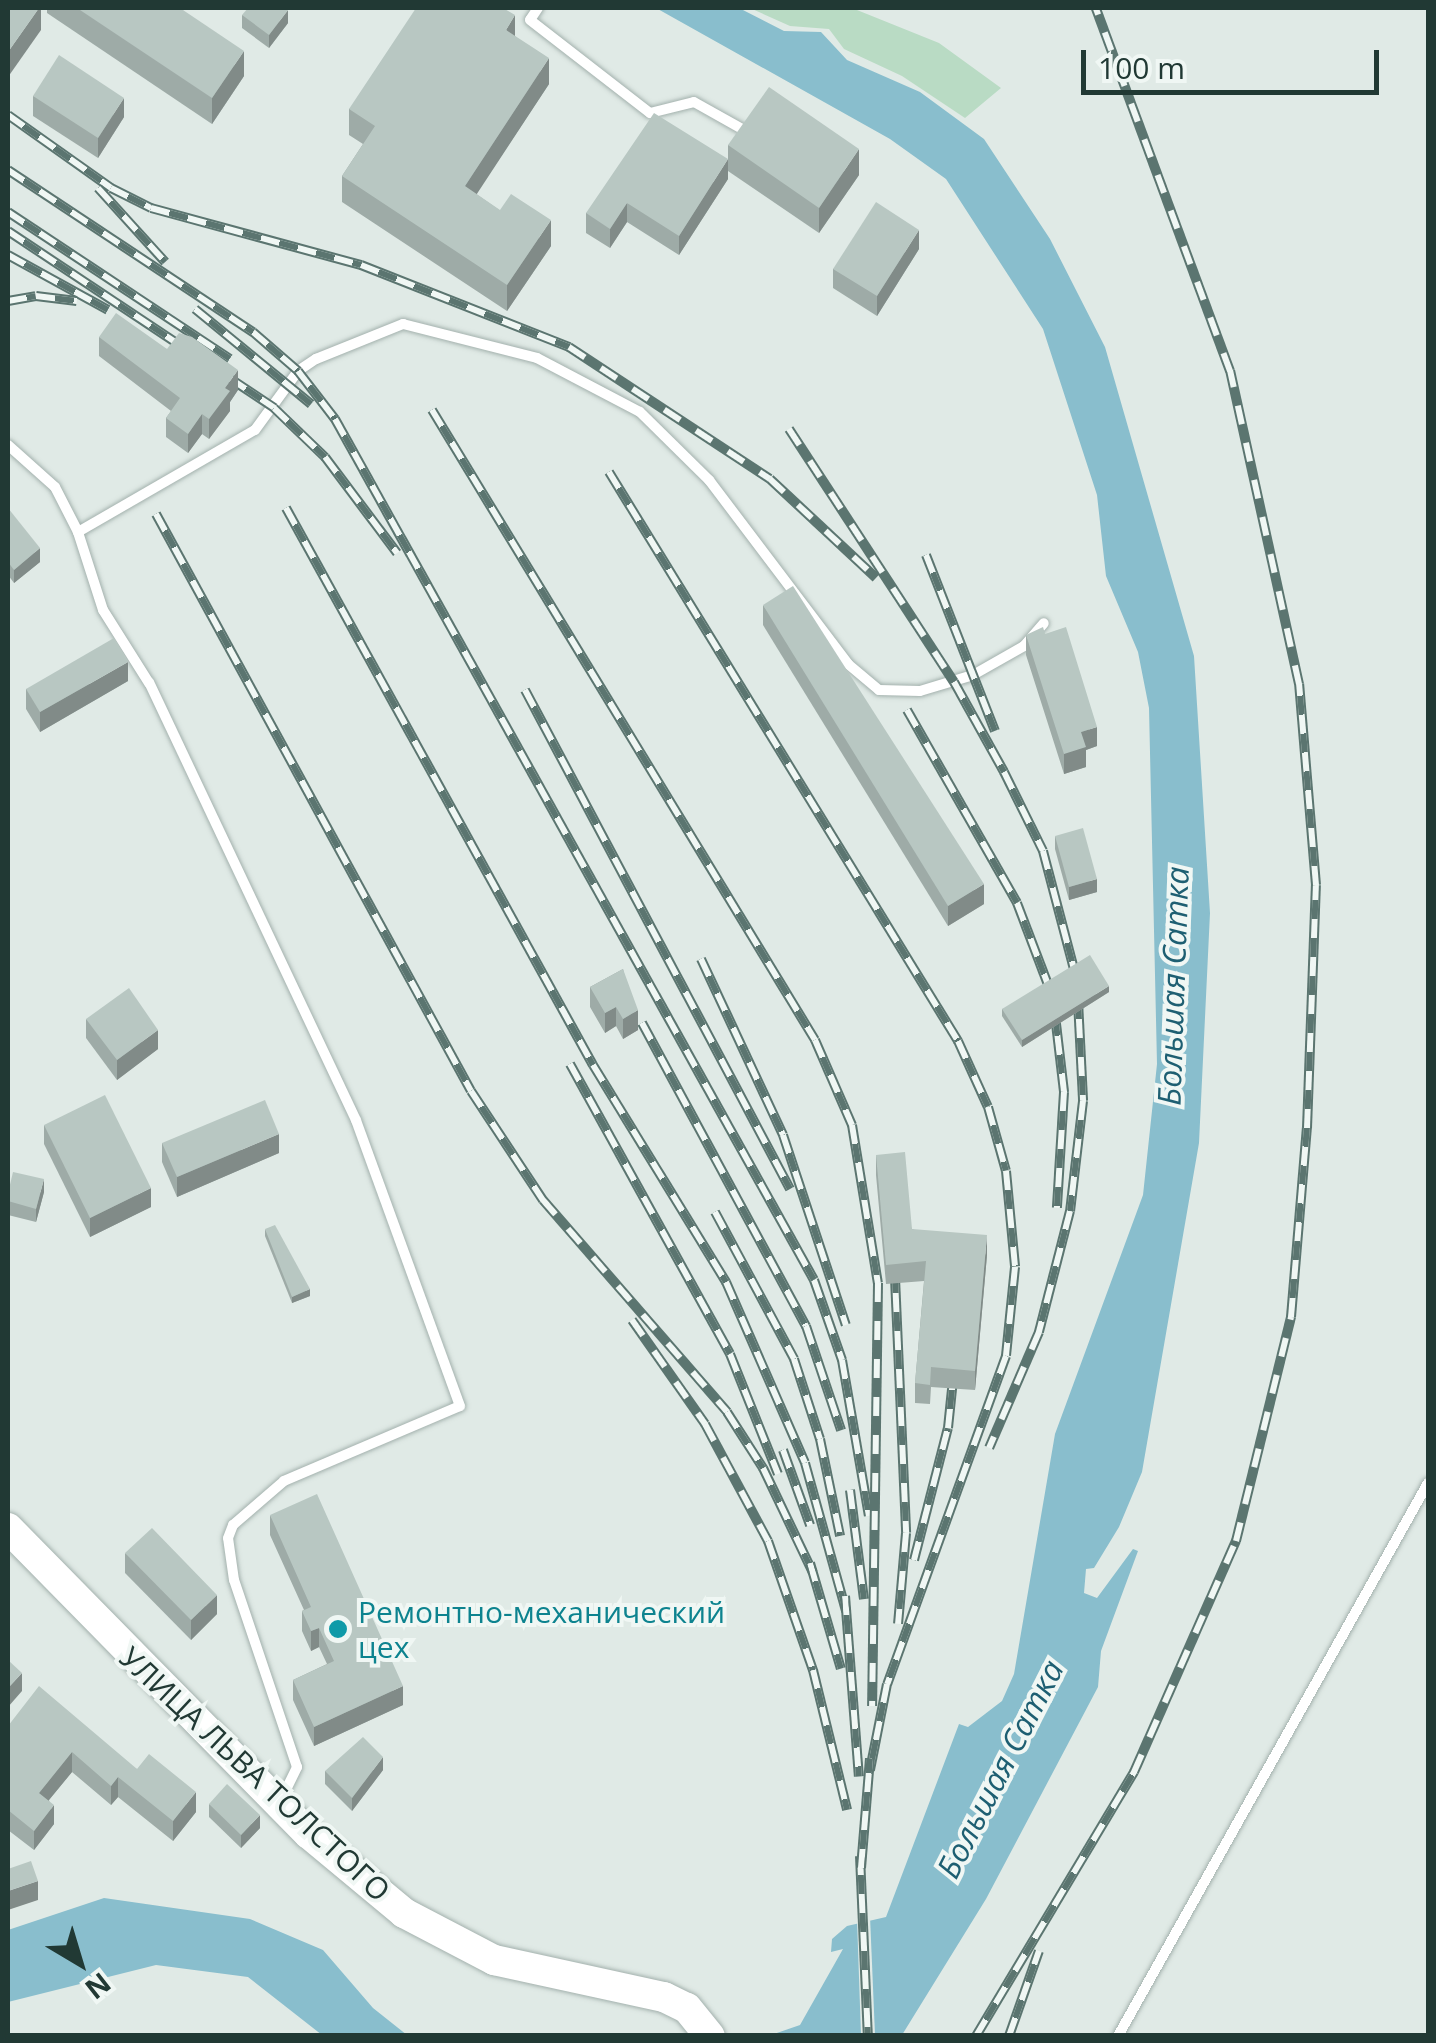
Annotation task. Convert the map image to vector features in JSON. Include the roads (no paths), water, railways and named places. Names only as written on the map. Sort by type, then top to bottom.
[{"type":"street","name":"УЛИЦА ЛЬВА ТОЛСТОГО","points":[[8,1528],[278,1804],[404,1913],[462,1949],[561,1980],[664,1997],[706,2030]]},
{"type":"lane","points":[[538,8],[530,20],[641,107],[660,114],[694,102],[744,130]]},
{"type":"lane","points":[[78,532],[254,430],[298,371],[316,359],[402,324],[537,358],[640,412],[709,480],[848,664],[879,690],[920,691],[973,675],[1024,646],[1044,623]]},
{"type":"lane","points":[[8,445],[55,487],[78,532],[103,610],[149,684],[356,1120],[460,1406],[284,1481],[233,1526],[228,1538],[234,1580],[296,1766],[278,1804]]},
{"type":"lane","points":[[1118,2036],[1428,1483]]},
{"type":"water","name":"Большая Сатка","points":[[656,8],[739,8],[784,31],[821,32],[847,60],[920,92],[984,139],[1050,239],[1105,347],[1194,656],[1210,913],[1199,1143],[1142,1472],[1119,1527],[1094,1568],[1086,1569],[1084,1593],[1097,1598],[1133,1549],[1138,1551],[1101,1651],[1098,1687],[986,1899],[902,2035],[771,2035],[800,2025],[843,1949],[831,1952],[832,1939],[847,1926],[886,1917],[959,1724],[968,1727],[1002,1701],[1014,1674],[1055,1434],[1143,1195],[1157,1064],[1149,708],[1138,652],[1106,576],[1097,495],[1043,329],[946,179],[890,139]]},
{"type":"water","points":[[104,1898],[250,1919],[323,1950],[373,2008],[407,2035],[322,2035],[248,1977],[156,1965],[8,2002],[8,1930]]},
{"type":"railway","points":[[976,2036],[1134,1772],[1236,1541],[1291,1317],[1307,1128],[1316,885],[1299,684],[1230,371],[1096,8]]},
{"type":"railway","points":[[8,115],[111,188],[151,208],[361,265],[569,347],[770,479],[876,578]]},
{"type":"railway","points":[[8,170],[253,332],[298,371],[335,419],[814,1280],[842,1360],[869,1516]]},
{"type":"railway","points":[[98,188],[165,262]]},
{"type":"railway","points":[[8,212],[230,359]]},
{"type":"railway","points":[[8,231],[274,408],[325,457],[397,553]]},
{"type":"railway","points":[[8,255],[108,310]]},
{"type":"railway","points":[[8,301],[36,296],[77,301]]},
{"type":"railway","points":[[195,309],[311,404]]},
{"type":"railway","points":[[432,410],[815,1040],[852,1125],[878,1283],[872,1706]]},
{"type":"railway","points":[[789,429],[954,682],[1004,772],[1043,851],[1077,981],[1083,1101],[1070,1211],[1039,1332],[989,1448]]},
{"type":"railway","points":[[609,472],[958,1041],[988,1107],[1006,1171],[1015,1267],[1006,1356],[887,1684],[870,1770]]},
{"type":"railway","points":[[286,508],[593,1065],[726,1282],[805,1463],[846,1611]]},
{"type":"railway","points":[[156,514],[471,1091],[543,1200],[727,1412],[763,1468],[813,1573]]},
{"type":"railway","points":[[926,555],[995,731]]},
{"type":"railway","points":[[525,690],[790,1189]]},
{"type":"railway","points":[[907,710],[1017,903],[1053,998],[1064,1092],[1057,1208]]},
{"type":"railway","points":[[701,959],[783,1135],[846,1325]]},
{"type":"railway","points":[[642,1023],[806,1326],[841,1430]]},
{"type":"railway","points":[[570,1064],[730,1354],[778,1474]]},
{"type":"railway","points":[[715,1212],[794,1359],[820,1439],[840,1536]]},
{"type":"railway","points":[[894,1255],[906,1533],[898,1624]]},
{"type":"railway","points":[[632,1320],[705,1424],[768,1541],[813,1670],[847,1810]]},
{"type":"railway","points":[[914,1560],[948,1428],[955,1360]]},
{"type":"railway","points":[[783,1450],[810,1525]]},
{"type":"railway","points":[[850,1490],[864,1599]]},
{"type":"railway","points":[[810,1563],[841,1669]]},
{"type":"railway","points":[[845,1596],[859,1776]]},
{"type":"railway","points":[[861,1868],[870,1758]]},
{"type":"railway","points":[[860,1856],[868,2036]]},
{"type":"railway","points":[[1009,2036],[1039,1951]]},
{"type":"place","name":"Ремонтно-механический цех","points":[[338,1629]]}]
